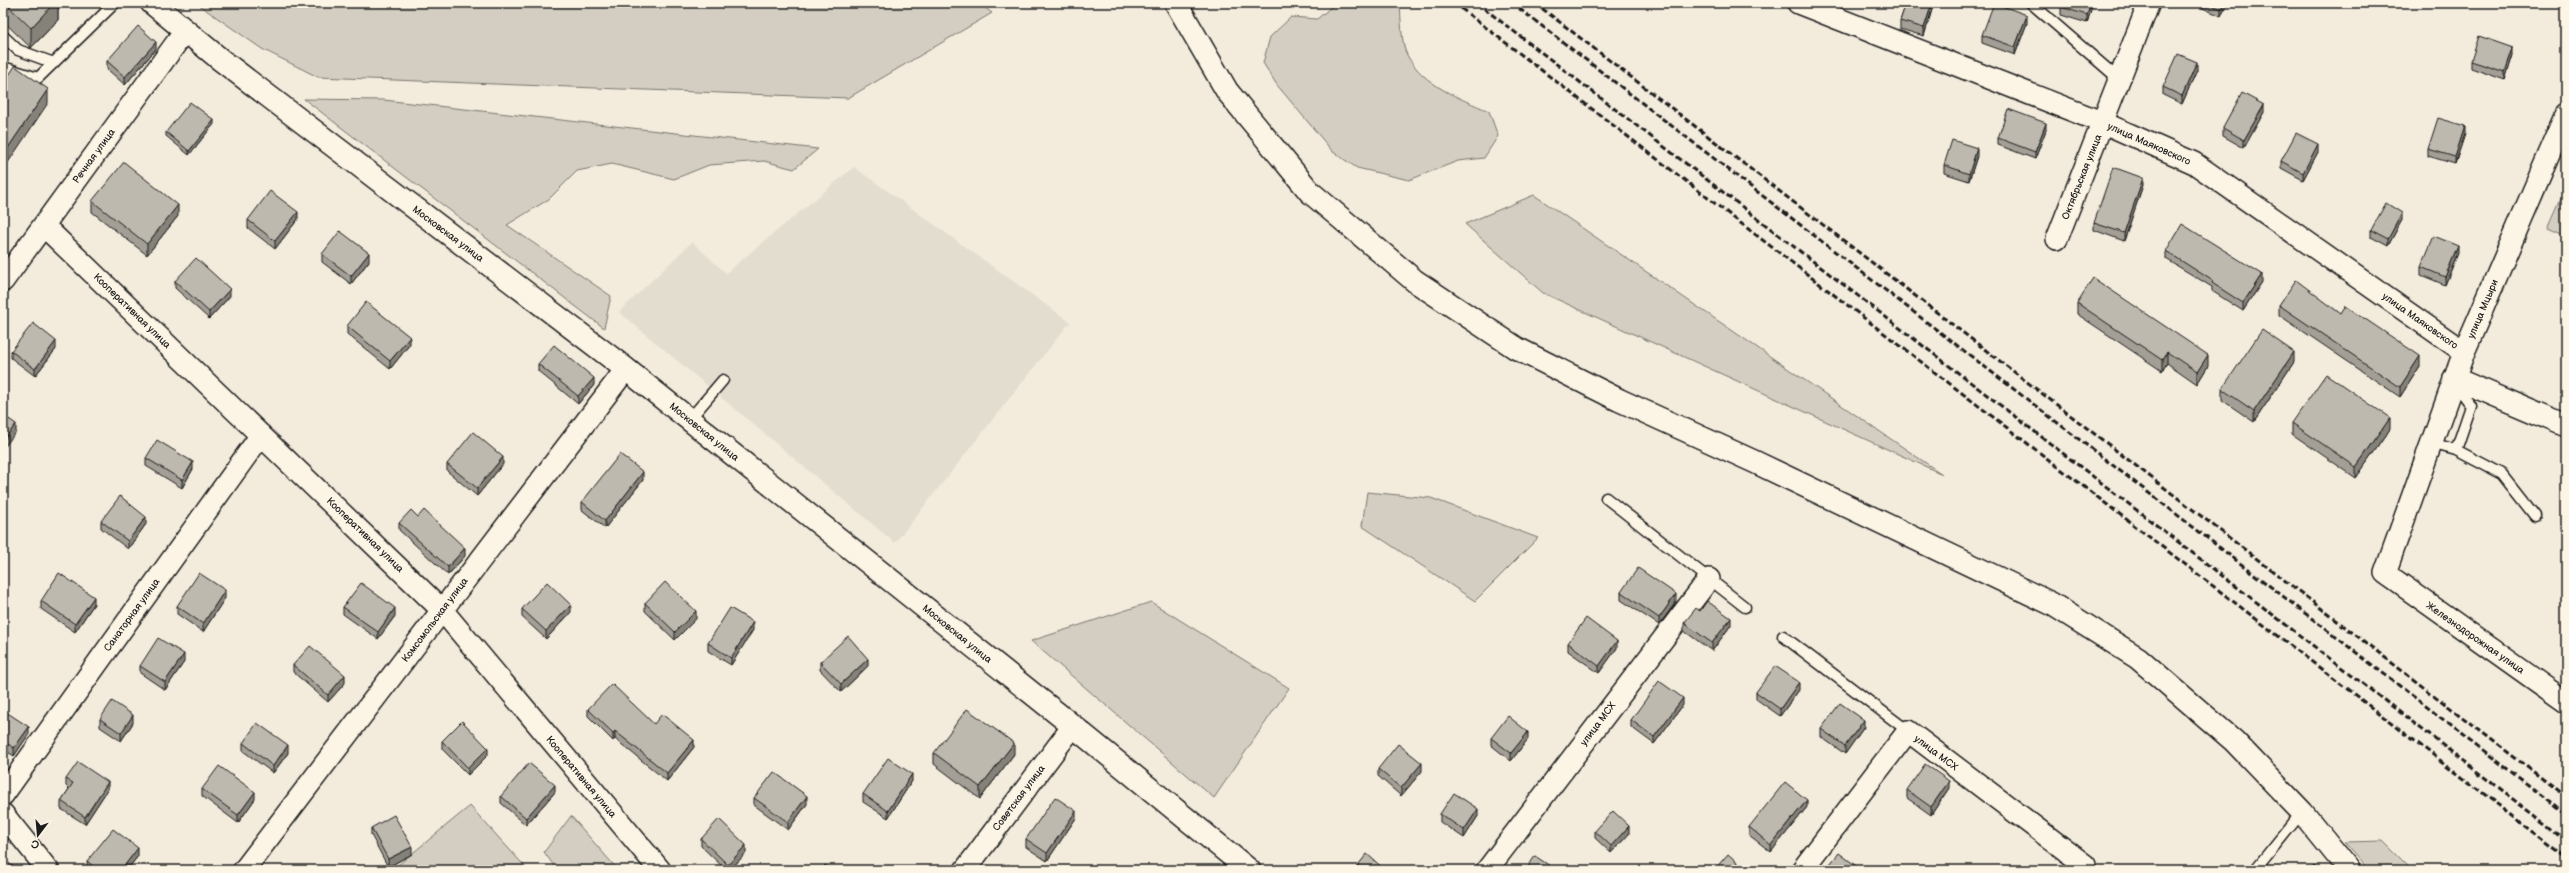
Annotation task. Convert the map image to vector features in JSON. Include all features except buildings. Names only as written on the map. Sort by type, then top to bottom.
[{"type":"street","name":"Московская улица","points":[[152,3],[185,31],[626,369],[1073,726],[1249,870]]},
{"type":"street","points":[[1176,3],[1227,91],[1310,192],[1415,281],[1516,348],[1619,400],[1755,462],[2052,604],[2138,658],[2234,741],[2302,812],[2349,870]]},
{"type":"street","name":"улица Маяковского","points":[[1798,3],[2104,123],[2194,163],[2464,352]]},
{"type":"street","name":"Октябрьская улица","points":[[2057,239],[2104,123],[2149,3]]},
{"type":"street","name":"Речная улица","points":[[3,281],[185,31]]},
{"type":"street","name":"улица Мцыри","points":[[2385,573],[2464,352],[2566,115]]},
{"type":"street","name":"Кооперативная улица","points":[[44,226],[442,610],[660,870]]},
{"type":"street","name":"Комсомольская улица","points":[[244,870],[626,369]]},
{"type":"street","points":[[2454,380],[2566,426]]},
{"type":"street","name":"Санаторная улица","points":[[3,795],[261,435]]},
{"type":"street","name":"Железнодорожная улица","points":[[2385,573],[2566,702]]},
{"type":"street","name":"улица МСХ","points":[[1487,870],[1709,579]]},
{"type":"street","name":"Советская улица","points":[[965,870],[1073,726]]},
{"type":"street","name":"улица МСХ","points":[[1802,870],[1908,731],[2085,865]]},
{"type":"street","points":[[3,814],[48,870]]},
{"type":"lane","points":[[3,67],[38,78],[115,3]]},
{"type":"lane","points":[[2031,3],[2120,80]]},
{"type":"lane","points":[[3,36],[18,50],[54,64]]},
{"type":"lane","points":[[7,81],[14,70]]},
{"type":"lane","points":[[689,420],[723,380]]},
{"type":"lane","points":[[2454,380],[2471,406],[2456,450]]},
{"type":"lane","points":[[2431,442],[2456,450],[2502,474],[2534,516]]},
{"type":"lane","points":[[1606,498],[1745,607]]},
{"type":"lane","points":[[1783,636],[1908,731]]},
{"type":"lane","points":[[2255,870],[2302,812]]},
{"type":"shaded area","points":[[196,3],[979,3],[992,13],[848,98],[318,77],[262,49]]},
{"type":"shaded area","points":[[1336,3],[1400,3],[1405,50],[1414,66],[1443,90],[1489,111],[1498,136],[1484,158],[1458,161],[1409,180],[1357,168],[1333,152],[1277,85],[1263,63],[1270,37],[1291,17],[1317,19]]},
{"type":"shaded area","points":[[304,99],[384,100],[818,149],[794,169],[764,161],[709,165],[674,179],[612,164],[577,171],[549,199],[507,225],[611,296],[604,328]]},
{"type":"shaded area","points":[[854,167],[1070,322],[895,543],[619,312],[692,242],[726,273]]},
{"type":"shaded area","points":[[2566,187],[2566,236],[2548,228]]},
{"type":"shaded area","points":[[1534,195],[1942,474],[1543,293],[1465,224]]},
{"type":"shaded area","points":[[1367,492],[1431,498],[1538,538],[1475,601],[1362,526]]},
{"type":"shaded area","points":[[1151,602],[1289,688],[1214,798],[1031,641]]},
{"type":"shaded area","points":[[470,806],[528,870],[392,870]]},
{"type":"shaded area","points":[[571,816],[618,870],[557,870],[544,852]]},
{"type":"shaded area","points":[[2383,841],[2412,870],[2369,870],[2344,842]]},
{"type":"railway","points":[[1454,3],[2566,857]]},
{"type":"railway","points":[[1477,3],[2566,840]]},
{"type":"railway","points":[[1512,3],[2566,814]]},
{"type":"railway","points":[[1535,3],[2566,797]]}]
